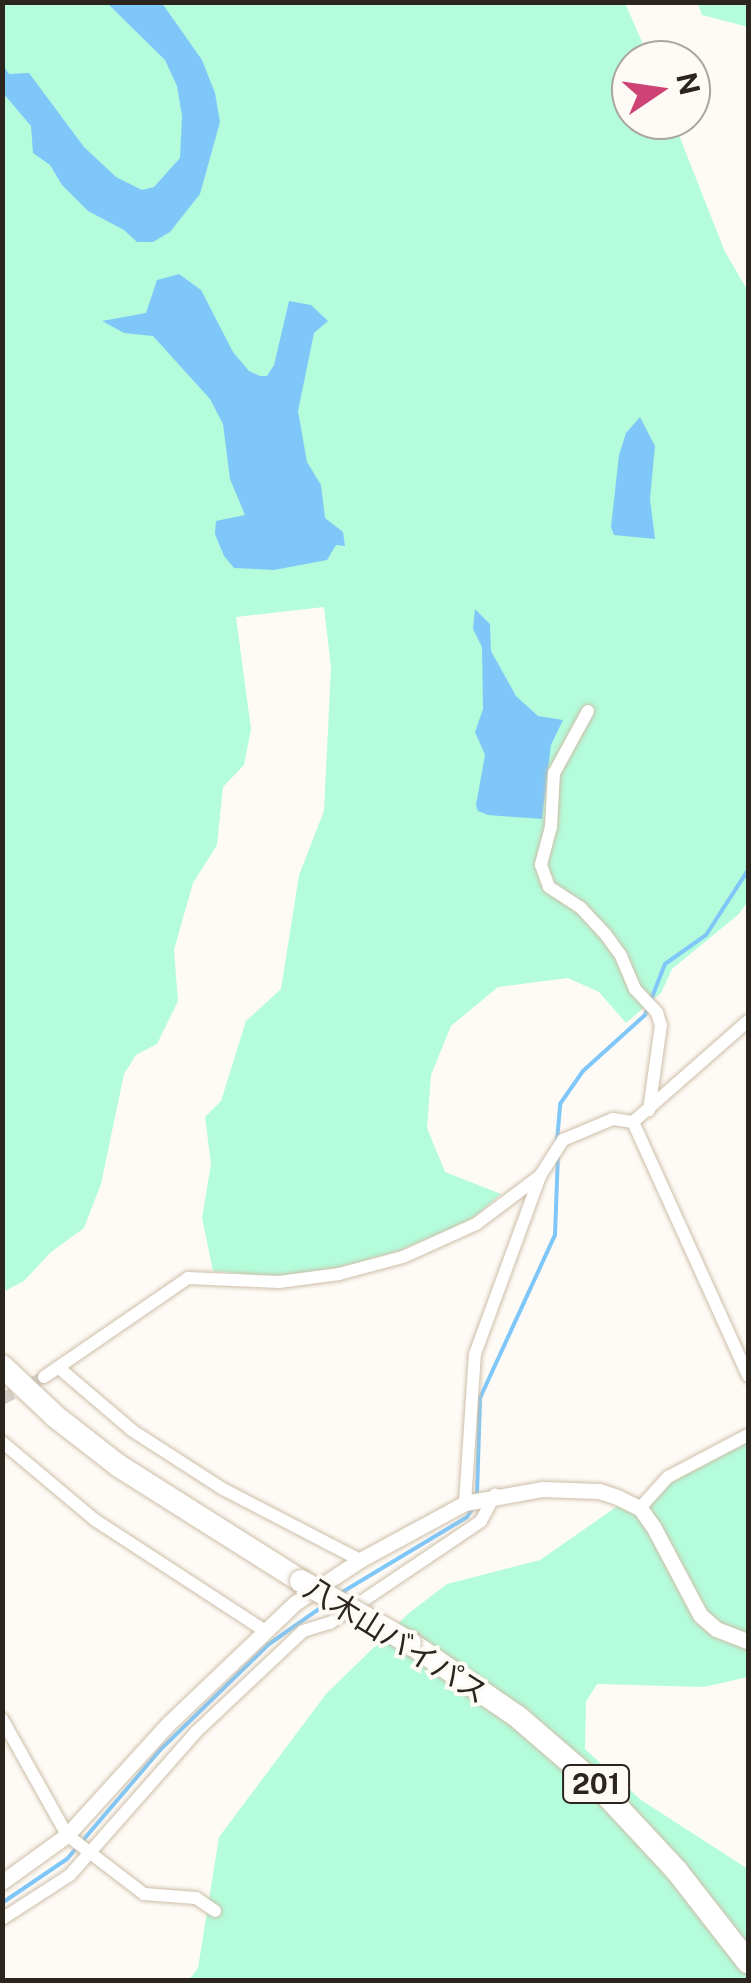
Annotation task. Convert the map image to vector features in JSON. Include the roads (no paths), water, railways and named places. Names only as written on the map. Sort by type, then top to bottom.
[{"type":"highway","name":"八木山バイパス","points":[[2,1366],[56,1417],[119,1466],[302,1581],[410,1643],[518,1718],[598,1786],[676,1870],[748,1962]]},
{"type":"street","points":[[588,711],[554,772],[551,827],[541,865],[548,887],[581,908],[606,935],[621,956],[635,989],[657,1013],[660,1025],[649,1110]]},
{"type":"street","points":[[465,1503],[475,1354],[540,1176],[563,1140],[614,1119],[632,1122],[748,1021]]},
{"type":"street","points":[[632,1122],[748,1376]]},
{"type":"street","points":[[44,1378],[188,1278],[279,1282],[339,1274],[402,1257],[436,1246],[476,1224],[540,1176]]},
{"type":"street","points":[[59,1368],[93,1402],[163,1451],[223,1489],[360,1560]]},
{"type":"street","points":[[640,1508],[668,1476],[748,1435]]},
{"type":"street","points":[[2,1442],[96,1520],[265,1631]]},
{"type":"street","points":[[2,1882],[67,1835],[168,1724],[296,1603],[360,1560],[465,1503],[542,1489],[599,1491],[640,1508],[700,1615],[716,1629],[748,1641]]},
{"type":"street","points":[[2,1919],[70,1875],[196,1732],[304,1631],[330,1623],[481,1520],[494,1496]]},
{"type":"street","points":[[2,1720],[67,1835],[144,1894],[196,1898],[215,1910]]},
{"type":"water","points":[[107,3],[162,3],[202,60],[215,93],[220,122],[200,194],[170,232],[153,242],[137,242],[124,230],[88,211],[62,185],[50,165],[33,153],[31,126],[3,93],[3,65],[9,74],[29,73],[84,147],[116,177],[142,190],[154,187],[180,158],[182,116],[177,86],[165,60]]},
{"type":"water","points":[[179,274],[201,290],[233,352],[249,371],[260,376],[267,376],[274,365],[289,301],[311,305],[328,321],[314,333],[298,411],[307,462],[321,485],[325,518],[343,532],[345,546],[336,545],[327,560],[274,570],[234,568],[215,534],[216,521],[245,515],[230,479],[223,424],[210,399],[153,336],[124,333],[102,321],[146,313],[157,280]]},
{"type":"water","points":[[640,417],[655,446],[650,499],[655,539],[614,535],[611,527],[619,455],[626,433]]},
{"type":"water","points":[[475,609],[490,624],[491,651],[516,696],[538,716],[563,720],[551,745],[542,819],[488,815],[478,811],[476,805],[485,755],[475,732],[483,709],[482,647],[473,629]]},
{"type":"waterway","points":[[557,1141],[560,1104],[583,1071],[645,1015],[665,964],[706,935],[748,870]]},
{"type":"waterway","points":[[477,1494],[480,1398],[555,1235],[558,1155]]},
{"type":"waterway","points":[[339,1594],[467,1517],[473,1508]]},
{"type":"waterway","points":[[2,1903],[67,1859],[160,1750],[269,1644],[323,1606]]},
{"type":"tunnel","points":[[2,1399],[44,1377]]}]
